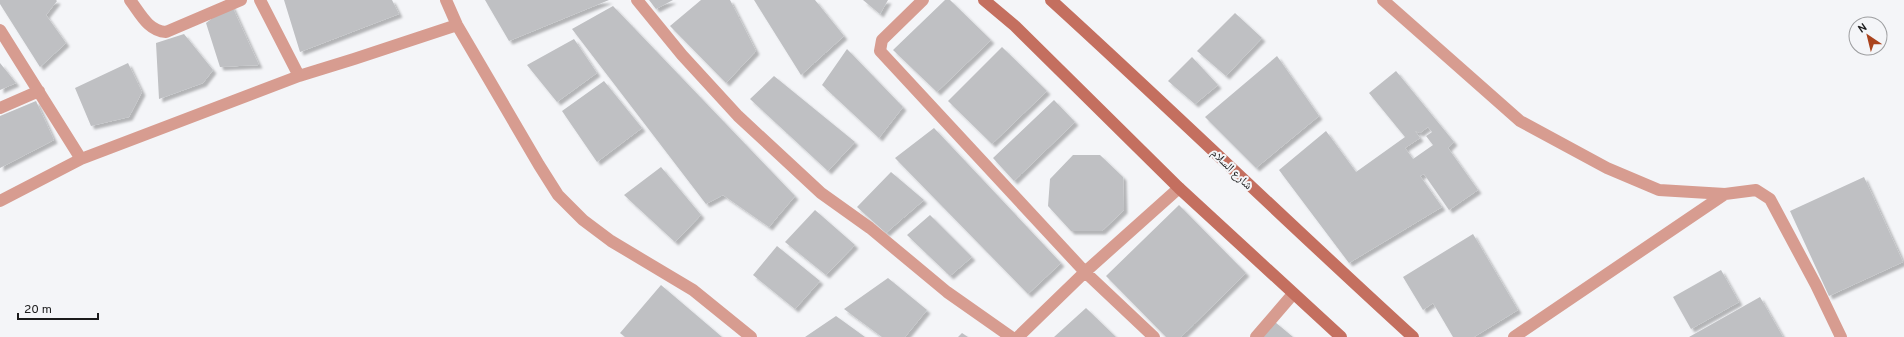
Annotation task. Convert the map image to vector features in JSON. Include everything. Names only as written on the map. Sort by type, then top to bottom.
[{"type":"street","points":[[130,0],[152,28],[160,32],[166,32],[241,0]]},
{"type":"street","points":[[260,0],[298,76]]},
{"type":"street","points":[[446,0],[457,25],[539,165],[558,194],[583,220],[611,241],[693,290],[751,337]]},
{"type":"street","points":[[637,0],[682,55],[738,116],[821,193],[870,228],[948,292],[1011,337]]},
{"type":"street","points":[[923,0],[882,40],[880,51],[1085,272],[1154,337]]},
{"type":"street","points":[[984,0],[1015,26],[1179,188],[1341,337]]},
{"type":"street","name":"شارع السلام","points":[[1051,0],[1159,98],[1298,232],[1413,337]]},
{"type":"street","points":[[1383,0],[1520,121],[1607,168],[1659,190],[1726,194],[1756,190],[1770,199],[1816,285],[1841,337]]},
{"type":"street","points":[[0,201],[82,159],[298,76],[457,25]]},
{"type":"street","points":[[0,30],[82,159]]},
{"type":"street","points":[[0,108],[39,91]]},
{"type":"street","points":[[1018,337],[1085,272],[1179,188]]},
{"type":"street","points":[[1514,337],[1726,194]]},
{"type":"street","points":[[1256,337],[1293,294]]},
{"type":"building","points":[[0,0],[56,0],[57,1],[46,15],[66,43],[40,67],[0,4]]},
{"type":"building","points":[[284,0],[392,0],[399,14],[300,52]]},
{"type":"building","points":[[485,0],[609,0],[509,41]]},
{"type":"building","points":[[649,0],[673,0],[656,9]]},
{"type":"building","points":[[701,0],[730,0],[756,51],[726,83],[670,26]]},
{"type":"building","points":[[754,0],[815,0],[844,36],[801,75]]},
{"type":"building","points":[[863,0],[888,0],[880,14]]},
{"type":"building","points":[[945,0],[950,0],[991,40],[937,92],[893,50]]},
{"type":"building","points":[[231,4],[259,65],[220,67],[206,23]]},
{"type":"building","points":[[613,6],[795,196],[769,227],[723,195],[706,204],[572,29]]},
{"type":"building","points":[[1235,13],[1262,38],[1226,76],[1197,51]]},
{"type":"building","points":[[184,34],[213,70],[203,83],[159,99],[156,43]]},
{"type":"building","points":[[574,39],[597,73],[557,102],[527,65]]},
{"type":"building","points":[[1002,47],[1047,91],[992,144],[948,101]]},
{"type":"building","points":[[847,49],[903,107],[879,138],[822,85]]},
{"type":"building","points":[[1277,56],[1319,116],[1256,168],[1205,117]]},
{"type":"building","points":[[1192,57],[1218,85],[1195,104],[1168,81]]},
{"type":"building","points":[[0,63],[16,83],[0,90]]},
{"type":"building","points":[[128,63],[142,92],[129,117],[91,126],[75,88]]},
{"type":"building","points":[[1396,71],[1454,142],[1448,148],[1478,190],[1449,210],[1424,174],[1420,176],[1442,207],[1349,263],[1279,170],[1326,131],[1356,172],[1405,137],[1369,93]],"holes":[[[1428,127],[1432,132],[1426,136],[1433,145],[1413,159],[1405,148],[1420,138],[1415,131],[1420,133]]]},
{"type":"building","points":[[774,76],[855,142],[828,171],[750,99]]},
{"type":"building","points":[[604,81],[642,128],[597,162],[562,111]]},
{"type":"building","points":[[1054,100],[1075,122],[1014,181],[993,158]]},
{"type":"building","points":[[36,101],[54,140],[0,168],[0,116]]},
{"type":"building","points":[[934,128],[1061,263],[1028,294],[895,158]]},
{"type":"building","points":[[1073,155],[1100,155],[1123,177],[1124,210],[1102,231],[1071,231],[1048,206],[1050,179]]},
{"type":"building","points":[[661,167],[701,215],[675,242],[624,195]]},
{"type":"building","points":[[891,172],[924,200],[886,233],[857,207]]},
{"type":"building","points":[[1864,177],[1903,262],[1829,296],[1790,211]]},
{"type":"building","points":[[1179,205],[1246,273],[1181,337],[1166,337],[1106,276]]},
{"type":"building","points":[[815,210],[855,245],[826,275],[785,242]]},
{"type":"building","points":[[930,215],[972,257],[950,276],[907,235]]},
{"type":"building","points":[[1473,234],[1518,310],[1474,337],[1453,337],[1433,303],[1423,310],[1403,277]]},
{"type":"building","points":[[777,246],[820,281],[795,309],[753,275]]},
{"type":"building","points":[[1721,270],[1739,302],[1691,329],[1673,297]]},
{"type":"building","points":[[888,278],[927,310],[905,337],[882,337],[844,309]]},
{"type":"building","points":[[661,285],[722,337],[625,337],[620,333]]},
{"type":"building","points":[[1760,297],[1783,337],[1689,337]]},
{"type":"building","points":[[1086,308],[1116,337],[1054,337]]},
{"type":"building","points":[[836,316],[865,337],[805,337]]},
{"type":"building","points":[[1275,322],[1293,337],[1263,337]]},
{"type":"building","points":[[962,333],[968,337],[958,337]]}]
